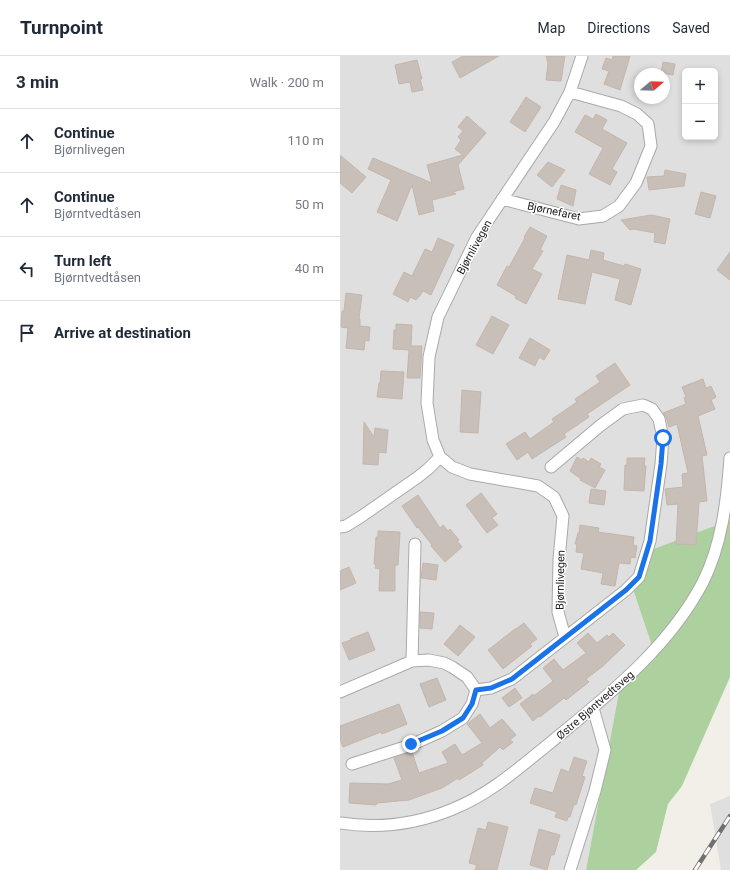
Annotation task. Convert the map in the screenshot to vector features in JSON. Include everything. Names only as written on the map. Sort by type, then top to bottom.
[{"type":"street","name":"Bjørnlivegen","points":[[565,637],[558,612],[559,559],[563,516],[554,497],[538,486],[470,474],[452,467],[440,457],[433,440],[427,403],[429,357],[438,317],[477,237],[554,122],[570,92],[582,56]]},
{"type":"street","name":"Bjørnefaret","points":[[502,199],[579,219],[603,216],[619,206],[636,183],[651,146],[648,124],[637,114],[621,106],[570,92]]},
{"type":"street","points":[[476,690],[491,688],[512,679],[626,590],[639,577],[650,541],[661,464],[663,438],[659,419],[652,409],[642,405],[623,409],[600,425],[551,467]]},
{"type":"street","points":[[340,527],[346,526],[362,516],[418,478],[440,457]]},
{"type":"street","name":"Østre Bjøntvedtsveg","points":[[340,823],[368,826],[392,825],[415,821],[454,809],[481,796],[504,781],[613,691],[660,644],[695,596],[704,580],[711,564],[722,526],[730,458]]},
{"type":"street","points":[[412,661],[415,544]]},
{"type":"street","points":[[340,692],[412,661],[430,660],[444,663],[452,667],[467,677],[476,690]]},
{"type":"street","points":[[352,764],[411,744],[442,731],[463,718],[472,704],[476,690]]},
{"type":"street","points":[[570,870],[595,791],[605,750],[593,708]]},
{"type":"shaded area","points":[[340,56],[730,56],[730,520],[651,550],[631,583],[656,658],[619,692],[586,870],[340,870]]},
{"type":"shaded area","points":[[730,796],[730,870],[721,870],[710,804]]},
{"type":"green space","points":[[730,520],[730,677],[682,786],[668,804],[656,852],[636,870],[586,870],[619,692],[656,658],[631,583],[651,550]]},
{"type":"building","points":[[463,56],[499,56],[460,78],[452,62]]},
{"type":"building","points":[[546,56],[565,56],[561,81],[546,80],[548,63]]},
{"type":"building","points":[[613,56],[630,56],[620,90],[604,84],[609,71],[602,69],[606,58],[612,60]]},
{"type":"building","points":[[417,60],[423,90],[412,92],[410,82],[399,84],[395,65]]},
{"type":"building","points":[[663,62],[675,64],[673,75],[670,74],[670,68],[662,68]]},
{"type":"building","points":[[526,97],[541,107],[525,132],[510,122]]},
{"type":"building","points":[[596,114],[607,120],[602,129],[627,143],[612,169],[617,172],[610,185],[589,174],[603,148],[575,132],[585,115],[593,119]]},
{"type":"building","points":[[467,116],[486,133],[458,165],[464,189],[452,192],[456,194],[432,200],[434,211],[419,215],[412,185],[397,221],[377,212],[391,180],[368,169],[373,158],[432,183],[427,165],[463,155],[455,149],[461,140],[458,137],[463,131],[458,127]]},
{"type":"building","points":[[340,155],[366,177],[352,193],[340,183]]},
{"type":"building","points":[[548,162],[565,170],[552,187],[537,175]]},
{"type":"building","points":[[665,170],[686,174],[684,186],[649,190],[647,177],[664,176]]},
{"type":"building","points":[[561,185],[576,190],[573,206],[557,199]]},
{"type":"building","points":[[701,192],[716,196],[710,218],[695,214]]},
{"type":"building","points":[[651,215],[670,219],[665,244],[654,242],[655,233],[633,229],[630,230],[621,220]]},
{"type":"building","points":[[530,227],[547,236],[540,250],[543,251],[532,269],[542,274],[526,304],[515,298],[516,296],[497,285],[507,266],[509,267]]},
{"type":"building","points":[[438,238],[454,245],[431,295],[423,291],[416,300],[410,297],[408,302],[393,294],[404,272],[412,276],[425,249],[432,252]]},
{"type":"building","points":[[591,250],[604,253],[603,260],[641,269],[631,305],[615,300],[620,279],[592,272],[585,304],[558,299],[567,255],[589,260]]},
{"type":"building","points":[[730,252],[730,280],[717,270]]},
{"type":"building","points":[[346,293],[362,295],[359,318],[360,326],[370,327],[369,341],[365,340],[364,350],[346,348],[348,328],[341,327],[342,311],[344,311]]},
{"type":"building","points":[[492,316],[509,325],[493,354],[476,345]]},
{"type":"building","points":[[396,324],[412,325],[411,346],[422,346],[420,378],[407,378],[409,350],[393,349],[394,330],[396,330]]},
{"type":"building","points":[[530,338],[550,350],[544,360],[539,357],[535,366],[519,358]]},
{"type":"building","points":[[615,363],[630,385],[587,414],[589,417],[564,434],[566,437],[532,459],[528,452],[517,460],[506,444],[525,432],[530,439],[554,422],[552,419],[577,402],[575,399],[600,382],[596,376]]},
{"type":"building","points":[[381,371],[404,372],[402,399],[377,397]]},
{"type":"building","points":[[703,379],[706,388],[711,386],[716,397],[711,400],[715,409],[698,416],[707,455],[702,456],[707,501],[699,502],[696,545],[676,544],[678,504],[667,505],[665,489],[683,487],[682,474],[688,473],[677,424],[669,427],[663,413],[686,404],[684,398],[686,397],[682,387]]},
{"type":"building","points":[[462,390],[481,392],[478,433],[460,432]]},
{"type":"building","points":[[364,422],[374,437],[375,428],[388,430],[386,453],[379,452],[378,465],[363,464]]},
{"type":"building","points":[[577,457],[582,460],[583,458],[589,462],[591,458],[601,464],[599,467],[605,470],[595,488],[580,480],[581,479],[570,471]]},
{"type":"building","points":[[627,458],[645,458],[644,466],[646,466],[644,491],[624,490],[625,465],[627,465]]},
{"type":"building","points":[[591,489],[606,491],[604,505],[589,503]]},
{"type":"building","points":[[481,493],[497,514],[492,518],[498,525],[487,533],[466,505]]},
{"type":"building","points":[[418,495],[440,528],[443,525],[448,531],[450,529],[459,540],[457,541],[462,547],[445,562],[431,546],[432,545],[418,527],[417,528],[402,506]]},
{"type":"building","points":[[580,525],[599,528],[598,532],[634,537],[633,545],[637,546],[635,558],[631,557],[630,564],[619,563],[615,586],[601,584],[603,573],[581,569],[584,553],[576,552],[577,544],[575,544]]},
{"type":"building","points":[[378,531],[400,532],[398,565],[395,565],[395,591],[379,591],[380,569],[375,568],[376,564],[374,564],[376,537],[378,537]]},
{"type":"building","points":[[423,563],[438,565],[436,580],[421,578]]},
{"type":"building","points":[[349,567],[356,583],[340,590],[340,571]]},
{"type":"building","points":[[420,612],[434,613],[432,629],[420,628]]},
{"type":"building","points":[[524,623],[537,639],[530,644],[532,646],[503,669],[488,650]]},
{"type":"building","points":[[460,625],[475,637],[458,656],[444,644]]},
{"type":"building","points":[[368,632],[375,650],[349,660],[342,643]]},
{"type":"building","points":[[588,633],[597,643],[607,635],[609,637],[613,633],[625,645],[603,666],[586,679],[589,682],[566,700],[564,698],[533,721],[520,704],[533,694],[534,696],[553,681],[543,668],[554,659],[563,670],[586,653],[577,643]]},
{"type":"building","points":[[437,678],[446,700],[429,707],[420,684]]},
{"type":"building","points":[[515,688],[522,698],[509,707],[502,698]]},
{"type":"building","points":[[399,704],[407,724],[382,734],[381,732],[343,747],[340,740],[340,726]]},
{"type":"building","points":[[480,714],[490,728],[502,719],[516,735],[510,740],[513,742],[503,750],[500,747],[482,763],[483,765],[459,780],[458,778],[442,788],[409,800],[377,803],[376,805],[349,803],[350,783],[388,784],[402,780],[394,758],[412,752],[419,773],[448,763],[442,752],[455,744],[462,755],[482,743],[467,724]]},
{"type":"building","points":[[574,757],[587,761],[582,776],[585,777],[576,805],[574,804],[570,817],[568,817],[567,821],[555,817],[557,812],[530,803],[535,788],[553,793],[561,769],[569,772]]},
{"type":"building","points":[[488,822],[508,827],[497,870],[475,870],[477,865],[469,863],[478,828],[486,830]]},
{"type":"building","points":[[539,829],[560,835],[554,855],[551,855],[547,870],[530,865]]},
{"type":"railway","points":[[695,870],[730,816]]},
{"type":"route","points":[[411,744],[442,731],[463,718],[472,704],[476,690],[491,688],[512,679],[626,590],[639,577],[650,541],[661,464],[663,438]]}]
